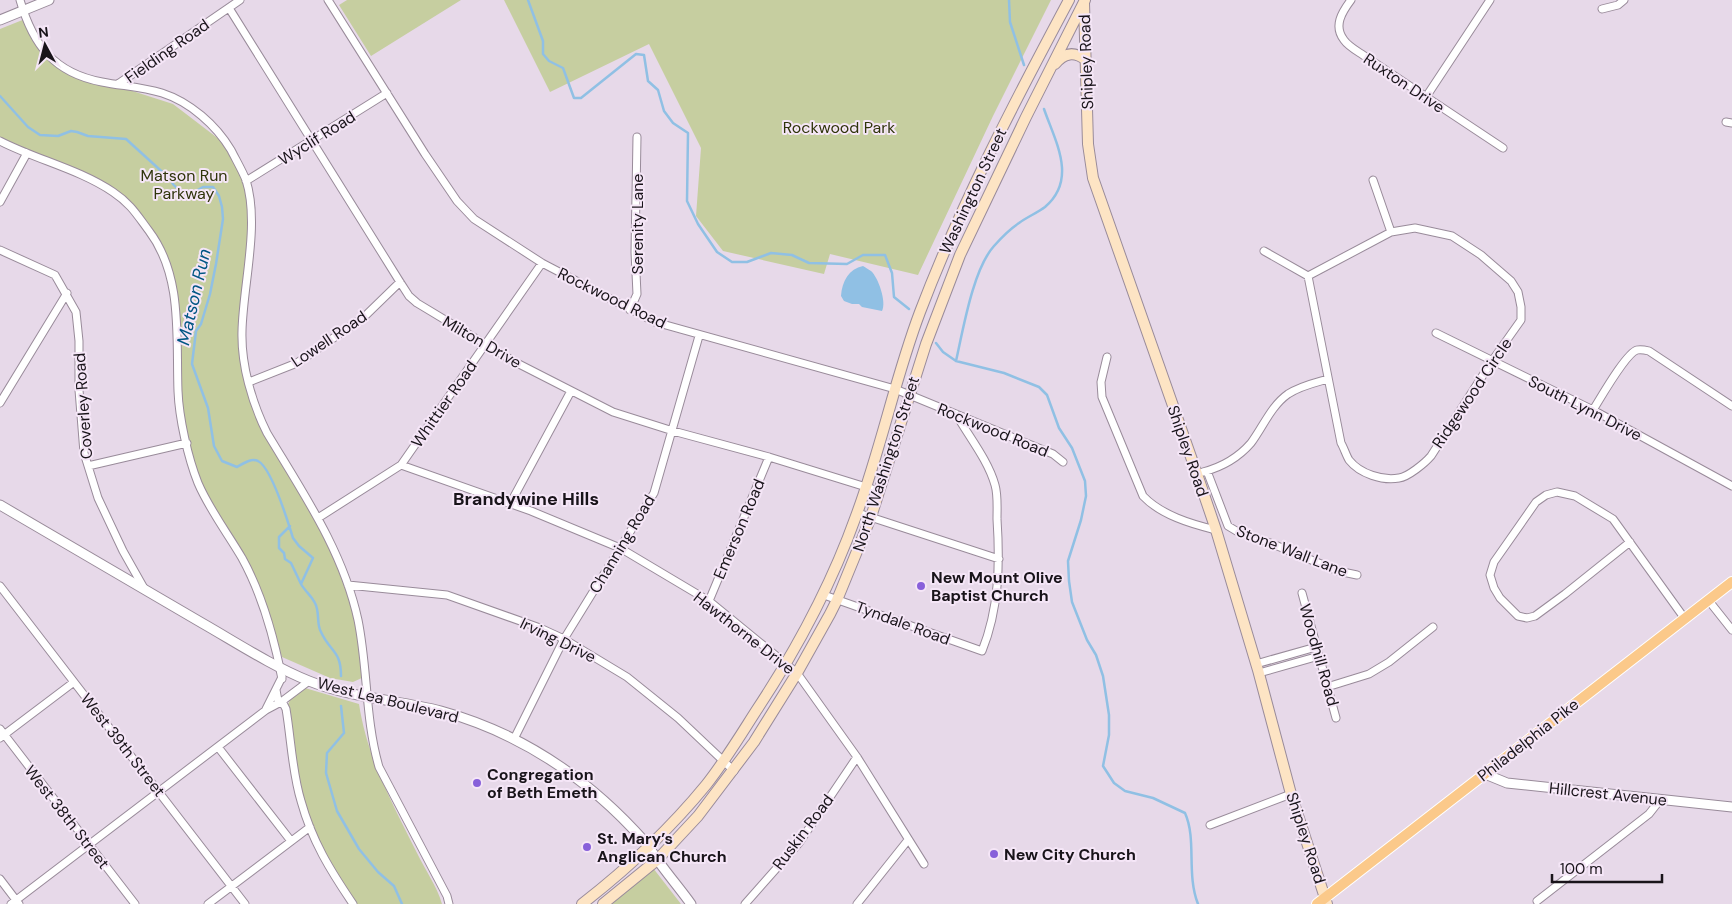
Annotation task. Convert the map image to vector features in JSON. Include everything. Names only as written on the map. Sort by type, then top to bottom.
[{"type":"main road","name":"Washington Street","points":[[895,389],[919,316],[950,239],[1025,85],[1069,0]]},
{"type":"main road","name":"Shipley Road","points":[[1084,1],[1088,144],[1093,178],[1202,472],[1216,530],[1258,668],[1291,794],[1323,902]]},
{"type":"main road","name":"North Washington Street","points":[[603,904],[657,860],[698,816],[734,771],[797,673],[837,600],[871,517],[933,323],[960,255],[1038,91],[1084,1]]},
{"type":"main road","points":[[1047,75],[1059,59],[1065,55],[1077,55],[1086,60]]},
{"type":"main road","name":"North Washington Street","points":[[582,904],[614,879],[658,838],[704,786],[724,762],[785,665],[840,562],[858,513],[895,389]]},
{"type":"main road","name":"Philadelphia Pike","points":[[1323,902],[1732,582]]},
{"type":"street","points":[[20,0],[22,11],[38,44],[52,59],[67,70],[83,78],[164,94],[190,107],[224,139],[239,165],[246,181],[251,210],[242,331],[249,382],[261,421],[267,433],[318,518],[338,558],[348,585],[358,623],[373,748],[379,767],[447,896],[449,904]]},
{"type":"street","points":[[0,20],[49,0]]},
{"type":"street","name":"Fielding Road","points":[[118,84],[240,0]]},
{"type":"street","name":"Rockwood Road","points":[[328,0],[450,193],[474,219],[542,263],[655,322],[699,336],[895,389],[1053,454],[1063,462]]},
{"type":"street","name":"Ruxton Drive","points":[[1351,0],[1341,13],[1338,26],[1344,40],[1363,56],[1503,148]]},
{"type":"street","points":[[1426,97],[1490,0]]},
{"type":"street","points":[[1602,9],[1618,5],[1624,0]]},
{"type":"street","name":"Milton Drive","points":[[229,8],[400,282],[409,296],[417,303],[515,362],[628,418],[879,491]]},
{"type":"street","name":"Wyclif Road","points":[[246,181],[313,141],[387,93]]},
{"type":"street","name":"Serenity Lane","points":[[630,310],[637,294],[635,252],[637,137]]},
{"type":"street","points":[[0,141],[82,174],[112,191],[133,209],[152,234],[167,267],[174,292],[178,392],[182,424],[198,483],[242,558],[258,590],[282,668],[282,679],[266,710]]},
{"type":"street","points":[[0,202],[27,153]]},
{"type":"street","points":[[1373,180],[1391,232]]},
{"type":"street","name":"Ridgewood Circle","points":[[1415,228],[1452,236],[1481,255],[1511,280],[1518,292],[1521,320],[1492,361],[1431,456],[1425,463],[1400,478],[1382,478],[1368,474],[1356,467],[1349,460],[1341,443],[1308,276],[1391,232],[1415,228]]},
{"type":"street","name":"Coverley Road","points":[[0,250],[55,275],[67,293],[76,312],[84,453],[98,498],[123,551],[145,590]]},
{"type":"street","points":[[1264,251],[1308,276]]},
{"type":"street","name":"Whittier Road","points":[[318,518],[401,465],[542,263]]},
{"type":"street","name":"Lowell Road","points":[[249,382],[297,363],[364,317],[400,282]]},
{"type":"street","points":[[0,403],[67,293]]},
{"type":"street","name":"South Lynn Drive","points":[[1436,333],[1593,410],[1732,486]]},
{"type":"street","name":"Channing Road","points":[[514,739],[564,639],[654,493],[699,336]]},
{"type":"street","points":[[1593,410],[1630,355],[1638,350],[1649,351],[1732,406]]},
{"type":"street","points":[[1107,357],[1101,382],[1102,396],[1143,496],[1152,505],[1193,524],[1216,530]]},
{"type":"street","points":[[1202,472],[1234,460],[1251,443],[1270,413],[1287,395],[1303,386],[1328,379]]},
{"type":"street","points":[[510,504],[571,391]]},
{"type":"street","points":[[858,513],[1000,560],[996,486],[987,465],[956,414]]},
{"type":"street","points":[[88,466],[187,443]]},
{"type":"street","name":"Emerson Road","points":[[709,601],[768,458]]},
{"type":"street","name":"Hawthorne Drive","points":[[401,465],[510,504],[620,548],[709,601],[797,673],[857,757],[924,864]]},
{"type":"street","name":"Stone Wall Lane","points":[[1202,472],[1228,526],[1238,532],[1338,571],[1357,575]]},
{"type":"street","points":[[1630,542],[1565,594],[1535,616],[1527,618],[1518,616],[1500,598],[1494,588],[1490,574],[1494,562],[1525,515],[1536,502],[1546,495],[1557,492],[1574,496],[1613,519],[1630,542],[1685,619]]},
{"type":"street","name":"West Lea Boulevard","points":[[0,506],[282,668],[309,681],[334,689],[455,715],[493,729],[548,758],[584,784],[609,806],[648,846],[692,904]]},
{"type":"street","name":"Tyndale Road","points":[[824,595],[982,651],[988,637],[995,606],[1000,560]]},
{"type":"street","name":"Irving Drive","points":[[348,585],[447,595],[540,628],[564,639],[627,677],[678,718],[734,771]]},
{"type":"street","name":"West 39th Street","points":[[0,586],[245,904]]},
{"type":"street","name":"Woodhill Road","points":[[1302,593],[1336,718]]},
{"type":"street","points":[[1708,601],[1732,630]]},
{"type":"street","points":[[1327,687],[1369,674],[1389,662],[1433,627]]},
{"type":"street","points":[[1258,668],[1316,647]]},
{"type":"street","points":[[1258,668],[1318,656]]},
{"type":"street","points":[[0,879],[15,903],[89,844],[266,710],[281,702],[309,681]]},
{"type":"street","points":[[1,734],[74,682]]},
{"type":"street","points":[[276,690],[278,701],[286,709],[296,783],[310,827],[329,869],[353,904]]},
{"type":"street","name":"West 38th Street","points":[[1,734],[135,904]]},
{"type":"street","points":[[218,747],[291,841]]},
{"type":"street","name":"Ruskin Road","points":[[744,904],[799,843],[857,757]]},
{"type":"street","name":"Hillcrest Avenue","points":[[1485,774],[1507,783],[1732,807]]},
{"type":"street","points":[[1210,825],[1291,794]]},
{"type":"street","points":[[1537,901],[1649,814],[1660,800]]},
{"type":"street","points":[[208,904],[310,827]]},
{"type":"street","points":[[857,904],[908,840]]},
{"type":"green space","points":[[347,0],[461,0],[371,56],[339,5]]},
{"type":"green space","name":"Rockwood Park","points":[[504,0],[1051,0],[993,116],[918,275],[830,254],[824,274],[723,251],[696,216],[701,148],[649,44],[550,92]]},
{"type":"green space","name":"Matson Run Parkway","points":[[25,19],[38,44],[67,70],[173,104],[228,146],[246,181],[251,225],[243,309],[246,370],[267,433],[318,518],[355,608],[364,677],[353,682],[330,678],[282,657],[258,590],[198,483],[182,424],[174,292],[152,234],[112,191],[0,141],[0,29]]},
{"type":"green space","points":[[305,688],[359,704],[368,743],[382,780],[442,904],[355,904],[339,884],[303,807],[286,709],[290,700]]},
{"type":"green space","points":[[653,868],[681,904],[607,904]]},
{"type":"water","points":[[863,266],[874,274],[879,284],[883,296],[882,311],[862,307],[859,304],[852,304],[844,301],[841,296],[847,276]]},
{"type":"waterway","points":[[528,0],[543,41],[543,54],[549,61],[563,68],[574,98],[581,98],[636,54],[644,55],[648,81],[658,90],[664,111],[673,123],[688,133],[687,201],[698,224],[717,252],[732,262],[747,262],[771,253],[792,255],[809,263],[847,264],[863,255],[885,255],[892,273],[894,297],[909,309]]},
{"type":"waterway","points":[[1009,0],[1010,22],[1024,65]]},
{"type":"waterway","name":"Matson Run","points":[[0,96],[28,127],[40,135],[58,136],[71,131],[88,136],[126,139],[170,179],[173,185],[180,191],[190,194],[203,187],[213,187],[219,196],[223,219],[216,264],[210,294],[201,324],[196,331],[192,364],[208,408],[214,446],[222,461],[237,467],[248,461],[255,460],[263,466],[274,484],[293,538],[313,558],[301,584],[316,605],[320,629],[324,639],[337,656],[341,667],[341,676]]},
{"type":"waterway","points":[[1044,109],[1061,160],[1060,184],[1055,196],[1045,207],[1012,228],[987,256],[980,269],[970,300],[956,361],[1004,373],[1039,387],[1047,395],[1059,428],[1072,448],[1085,481],[1086,496],[1081,520],[1068,561],[1069,581],[1072,602],[1087,640],[1096,655],[1103,676],[1109,715],[1109,735],[1103,766],[1114,783],[1125,791],[1153,798],[1185,813],[1189,823],[1194,892],[1198,904]]},
{"type":"waterway","points":[[936,343],[943,352],[956,361]]},
{"type":"waterway","name":"Matson Run","points":[[290,526],[279,537],[279,548],[284,553],[285,559],[291,563],[301,584]]},
{"type":"waterway","name":"Matson Run","points":[[341,706],[344,733],[327,753],[326,773],[337,811],[359,849],[378,872],[394,886],[402,904]]},
{"type":"place","name":"New Mount Olive Baptist Church","points":[[921,586]]},
{"type":"place","name":"Congregation of Beth Emeth","points":[[477,783]]},
{"type":"place","name":"St. Mary’s Anglican Church","points":[[587,847]]},
{"type":"place","name":"New City Church","points":[[994,854]]},
{"type":"district","name":"Brandywine Hills","points":[[526,499]]}]
